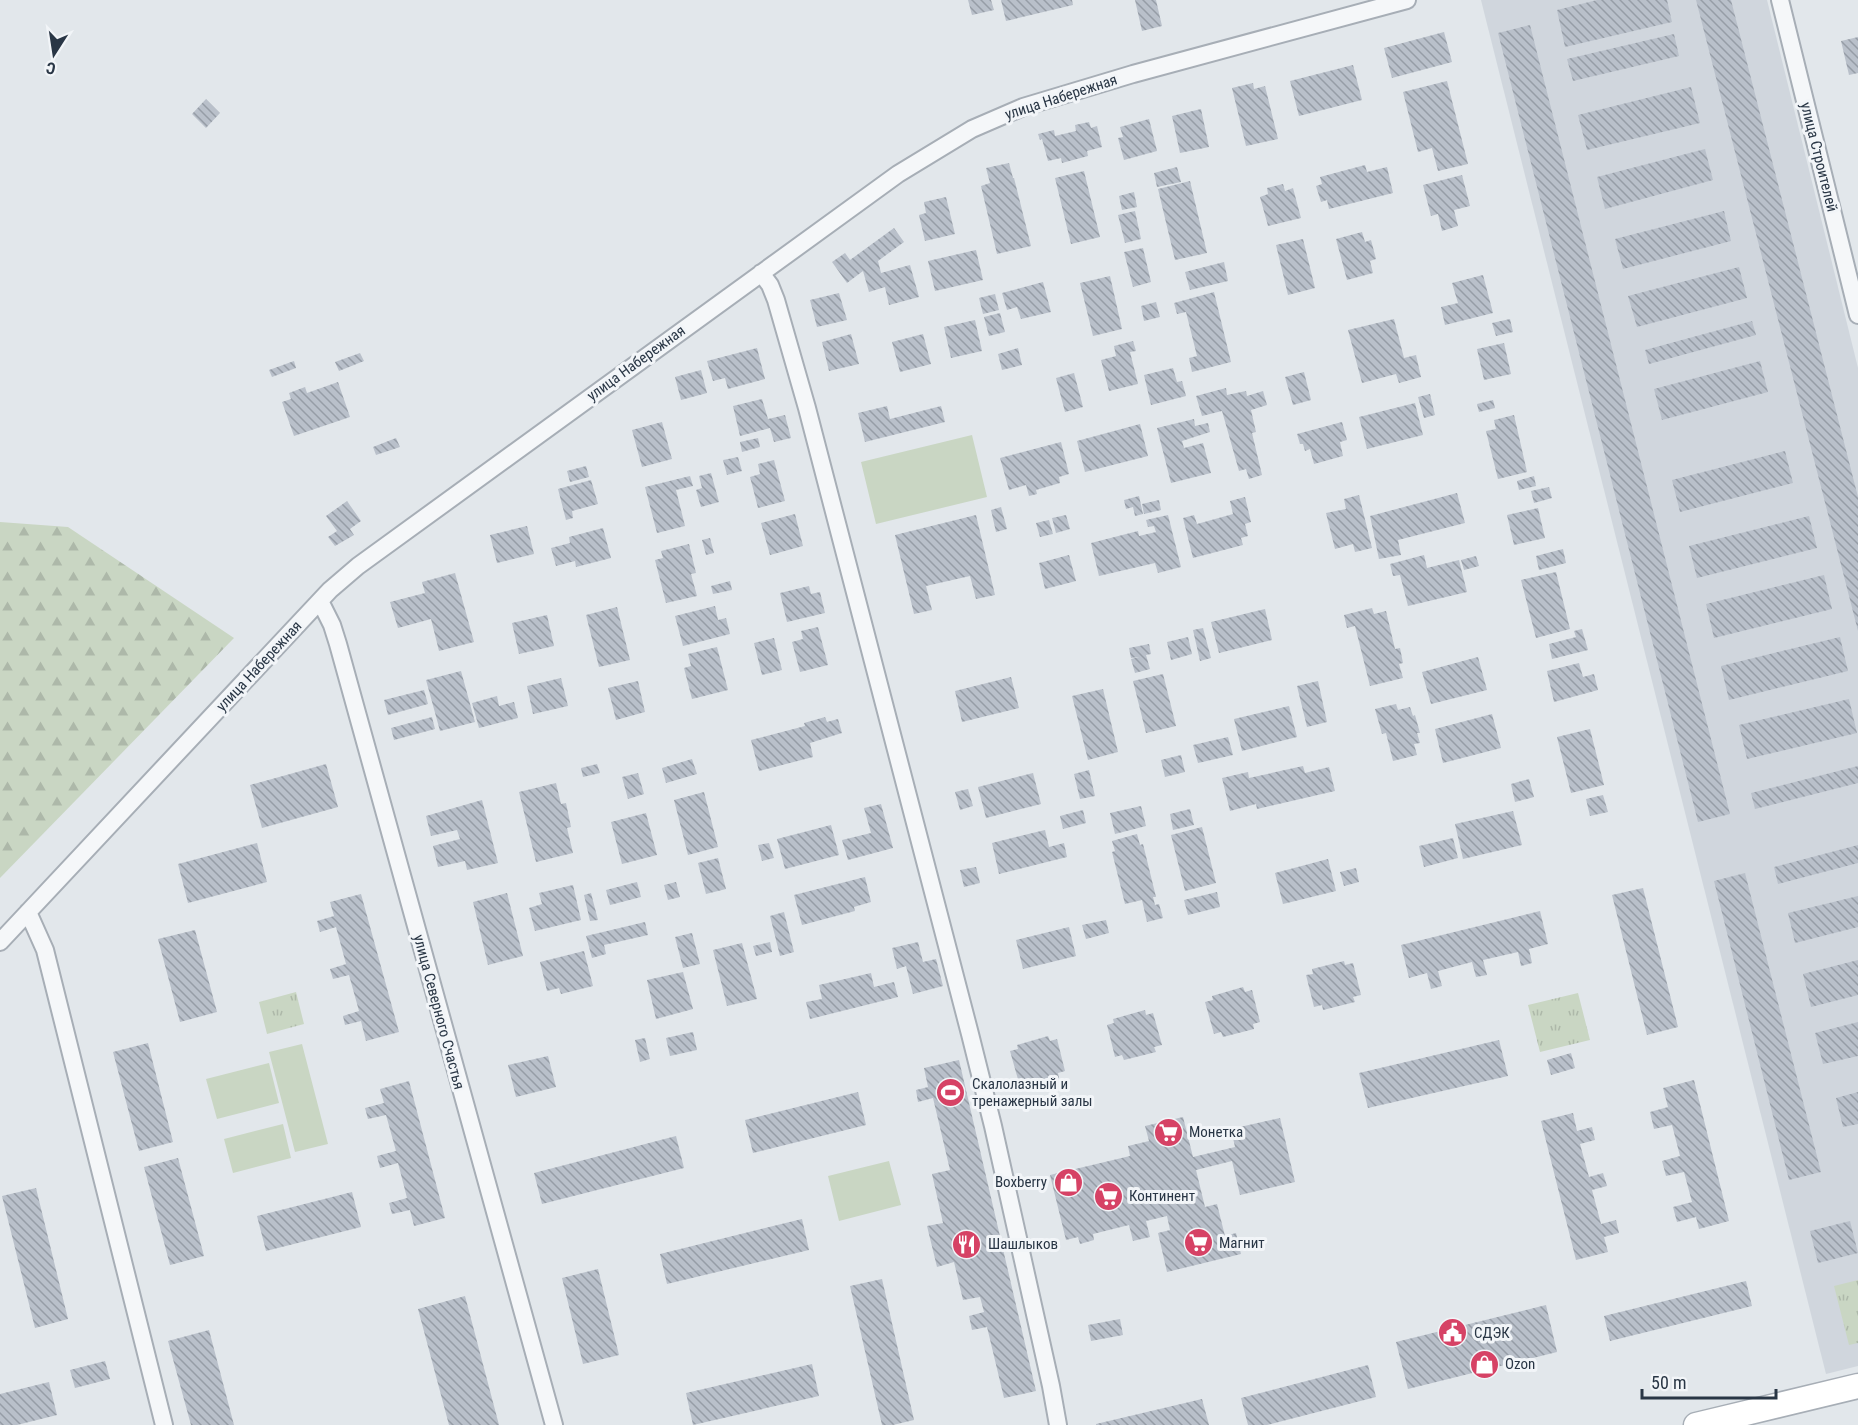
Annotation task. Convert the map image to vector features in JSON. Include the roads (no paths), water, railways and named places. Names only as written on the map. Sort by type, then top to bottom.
[{"type":"main road","points":[[1696,1425],[1858,1386]]},
{"type":"street","name":"улица Набережная","points":[[0,942],[320,601],[358,566],[898,174],[972,129],[1023,107],[1091,86],[1407,0]]},
{"type":"street","name":"улица Строителей","points":[[1780,0],[1858,315]]},
{"type":"street","points":[[761,273],[770,285],[776,300],[807,408],[970,1034],[993,1126],[1058,1425]]},
{"type":"street","name":"улица Северного Счастья","points":[[320,601],[332,625],[338,644],[554,1425]]},
{"type":"street","points":[[28,912],[45,950],[164,1425]]},
{"type":"place","name":"Скалолазный и тренажерный залы","points":[[951,1093]]},
{"type":"place","name":"Монетка","points":[[1168,1132]]},
{"type":"place","name":"Boxberry","points":[[1068,1182]]},
{"type":"place","name":"Континент","points":[[1108,1196]]},
{"type":"place","name":"Магнит","points":[[1198,1243]]},
{"type":"place","name":"Шашлыков","points":[[967,1244]]},
{"type":"place","name":"СДЭК","points":[[1453,1333]]},
{"type":"place","name":"Ozon","points":[[1484,1364]]}]
